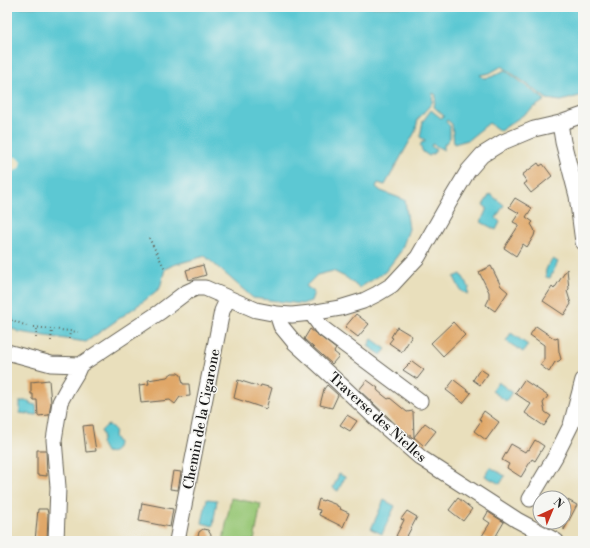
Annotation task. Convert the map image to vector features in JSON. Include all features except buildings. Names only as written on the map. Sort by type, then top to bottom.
[{"type":"street","points":[[56,541],[58,487],[54,440],[60,402],[80,365],[160,312],[184,293],[196,288],[205,288],[256,310],[277,314],[292,315],[311,313],[340,308],[363,301],[392,285],[418,257],[464,177],[482,155],[503,142],[534,129],[560,123],[583,115]]},
{"type":"street","points":[[560,123],[563,142],[580,198],[583,242]]},
{"type":"street","name":"Chemin de la Cigarone","points":[[177,541],[222,311],[228,298]]},
{"type":"street","points":[[311,313],[321,327],[420,401]]},
{"type":"street","name":"Traverse des Nielles","points":[[277,314],[281,326],[295,343],[383,426],[421,458],[517,520],[556,541]]},
{"type":"street","points":[[7,352],[51,364],[80,365]]},
{"type":"street","points":[[530,499],[555,457],[571,425],[583,380]]},
{"type":"path","points":[[149,238],[165,269]]},
{"type":"path","points":[[7,318],[27,326]]},
{"type":"path","points":[[7,332],[12,320]]},
{"type":"path","points":[[36,338],[35,327],[78,332]]},
{"type":"path","points":[[51,341],[52,329]]},
{"type":"path","points":[[69,339],[70,331]]},
{"type":"green space","points":[[231,498],[261,504],[254,541],[223,541]]},
{"type":"water","points":[[7,7],[583,7],[583,95],[561,101],[547,99],[502,66],[490,73],[480,75],[484,78],[491,77],[505,70],[545,100],[500,131],[489,123],[468,140],[454,144],[452,124],[447,120],[446,122],[450,126],[450,138],[444,145],[444,150],[432,144],[431,146],[436,150],[429,156],[423,152],[420,146],[422,142],[425,142],[425,140],[420,137],[423,121],[431,110],[441,118],[444,116],[434,107],[436,95],[433,93],[432,103],[418,119],[415,132],[385,185],[378,183],[376,187],[381,191],[405,200],[409,229],[401,251],[385,272],[359,288],[347,278],[333,271],[317,275],[306,286],[314,292],[311,301],[302,304],[253,298],[205,256],[173,265],[165,269],[160,288],[86,342],[19,332],[7,326]]},
{"type":"water","points":[[490,194],[504,205],[496,218],[500,222],[496,230],[481,222],[487,208],[483,205]]},
{"type":"water","points":[[553,259],[558,262],[550,278],[546,277],[546,270]]},
{"type":"water","points":[[461,274],[469,287],[468,294],[461,291],[454,277]]},
{"type":"water","points":[[511,333],[528,345],[523,352],[506,341]]},
{"type":"water","points":[[372,339],[386,349],[381,355],[368,346]]},
{"type":"water","points":[[498,382],[512,392],[506,401],[492,391]]},
{"type":"water","points":[[20,401],[29,401],[31,404],[36,405],[37,415],[20,413]]},
{"type":"water","points":[[109,425],[115,431],[114,436],[118,443],[116,450],[111,453],[106,452],[101,443],[101,431]]},
{"type":"water","points":[[490,467],[505,476],[500,484],[485,476]]},
{"type":"water","points":[[339,474],[345,477],[338,491],[333,488]]},
{"type":"water","points":[[207,499],[217,500],[213,526],[202,523]]},
{"type":"water","points":[[384,500],[395,506],[382,534],[371,529]]},
{"type":"pier","points":[[10,156],[16,157],[21,161],[21,167],[7,176],[7,159]]}]
